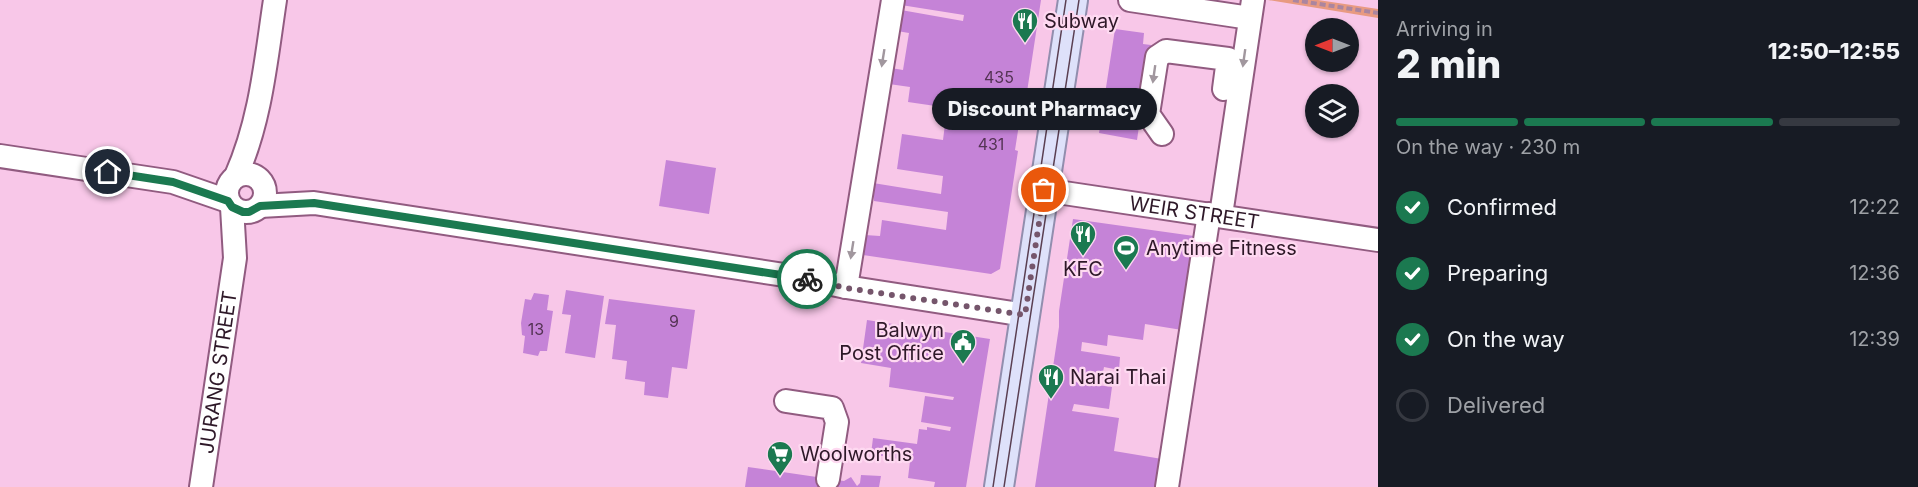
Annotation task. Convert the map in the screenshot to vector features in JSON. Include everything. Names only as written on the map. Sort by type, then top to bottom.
[{"type":"main road","points":[[999,487],[1073,0]]},
{"type":"street","name":"JURANG STREET","points":[[201,487],[235,258],[232,191],[258,113],[275,0]]},
{"type":"street","points":[[846,288],[892,0]]},
{"type":"street","points":[[1130,0],[1252,9],[1167,487]]},
{"type":"street","points":[[1162,134],[1148,114],[1157,57],[1166,51],[1228,59],[1224,89]]},
{"type":"street","name":"JURANG STREET","points":[[258,113],[261,180]]},
{"type":"street","points":[[0,156],[232,191]]},
{"type":"street","points":[[232,191],[248,173],[314,203]]},
{"type":"street","points":[[258,208],[265,195],[261,180]]},
{"type":"street","name":"WEIR STREET","points":[[1044,190],[1378,240]]},
{"type":"street","points":[[232,191],[243,212],[258,208],[314,203],[804,278],[846,288],[1025,315]]},
{"type":"street","name":"JURANG STREET","points":[[235,258],[258,208]]},
{"type":"street","points":[[786,401],[832,408],[837,422],[828,479]]},
{"type":"path","points":[[1293,0],[1378,13]]},
{"type":"shaded area","points":[[1268,0],[1318,0],[1378,9],[1378,18]]},
{"type":"building","points":[[902,0],[1041,0],[1025,105],[1022,105],[1015,150],[1018,151],[1000,269],[991,274],[863,255],[865,235],[880,236],[882,220],[946,230],[948,212],[874,201],[873,183],[941,194],[943,176],[897,169],[902,134],[943,140],[945,124],[954,126],[956,109],[908,102],[910,87],[889,84],[891,68],[903,70],[909,33],[897,31],[901,10],[963,21],[964,15],[901,5]]},
{"type":"building","points":[[1115,29],[1144,33],[1143,44],[1151,45],[1137,140],[1099,133]]},
{"type":"building","points":[[666,160],[716,168],[709,214],[659,206]]},
{"type":"building","points":[[1073,219],[1194,236],[1182,330],[1145,324],[1143,340],[1108,335],[1107,346],[1082,342],[1081,351],[1120,357],[1119,370],[1104,367],[1102,377],[1077,373],[1075,382],[1112,387],[1109,409],[1074,404],[1072,411],[1119,418],[1114,451],[1162,459],[1158,487],[1035,487]]},
{"type":"building","points":[[566,290],[604,296],[595,358],[565,353],[571,315],[562,314]]},
{"type":"building","points":[[534,293],[549,295],[547,310],[553,311],[547,351],[540,351],[538,356],[523,353],[525,336],[522,335],[521,323],[525,299],[531,300]]},
{"type":"building","points":[[609,299],[695,310],[687,369],[672,367],[668,398],[644,395],[645,382],[625,379],[627,361],[612,359],[616,325],[605,324]]},
{"type":"building","points":[[867,320],[990,339],[966,487],[934,487],[935,482],[908,478],[910,461],[871,454],[873,438],[917,444],[919,429],[927,430],[927,427],[950,431],[951,427],[921,422],[925,396],[953,400],[954,397],[889,387],[891,368],[861,363]]},
{"type":"building","name":"Woolworths","points":[[748,467],[844,481],[851,477],[857,486],[861,475],[881,476],[879,487],[745,487]]},
{"type":"tram line","points":[[993,487],[1066,0]]},
{"type":"tram line","points":[[1004,487],[1079,0]]},
{"type":"way so far","points":[[807,279],[846,288],[1025,315],[1044,190]]},
{"type":"place","name":"Subway","points":[[1025,44]]},
{"type":"place","name":"Discount Pharmacy","points":[[1044,190]]},
{"type":"place","name":"KFC","points":[[1083,257]]},
{"type":"place","name":"Anytime Fitness","points":[[1126,271]]},
{"type":"place","name":"Balwyn Post Office","points":[[963,365]]},
{"type":"place","name":"Narai Thai","points":[[1051,400]]},
{"type":"place","name":"Woolworths","points":[[780,477]]},
{"type":"route","points":[[108,172],[173,182],[228,201],[232,207],[243,212],[255,210],[260,206],[314,203],[807,279]]}]
